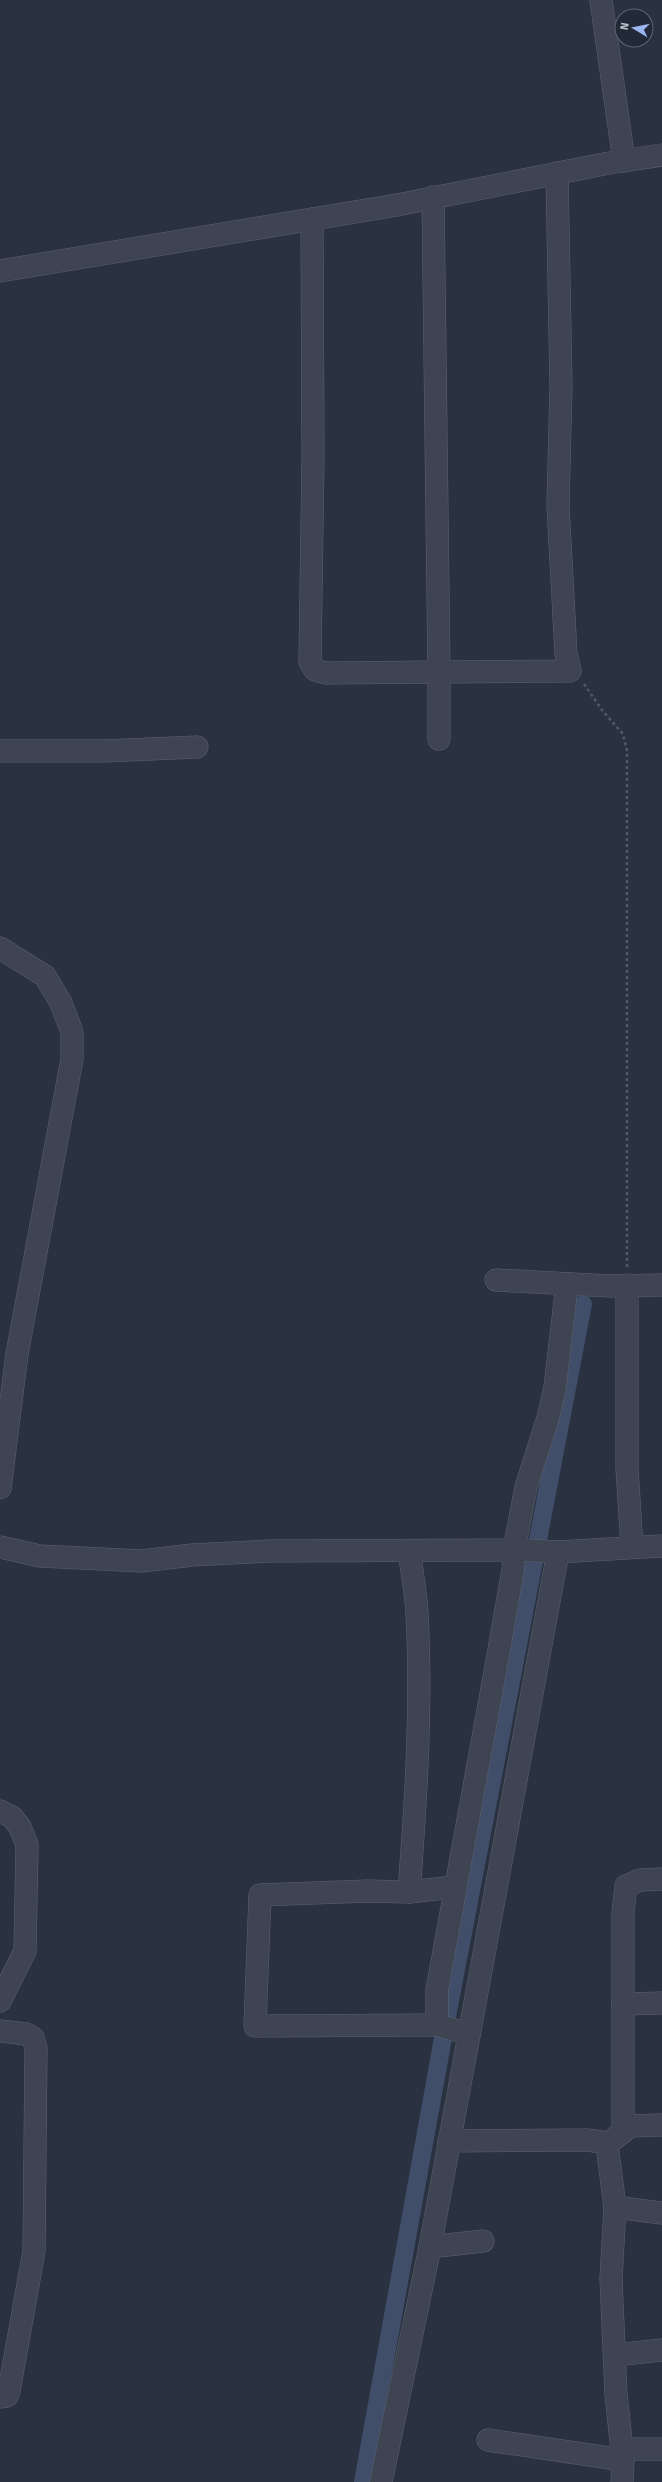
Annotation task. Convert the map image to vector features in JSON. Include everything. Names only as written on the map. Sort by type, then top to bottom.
[{"type":"street","points":[[601,0],[624,161]]},
{"type":"street","points":[[0,271],[433,198],[557,173],[662,155]]},
{"type":"street","points":[[312,219],[313,458],[310,662],[315,670],[324,673],[570,671],[565,640],[558,506],[561,386],[557,173]]},
{"type":"street","points":[[433,198],[439,739]]},
{"type":"street","points":[[0,751],[104,751],[197,747]]},
{"type":"street","points":[[0,948],[45,976],[61,1003],[72,1032],[72,1059],[17,1354],[0,1488]]},
{"type":"street","points":[[496,1280],[567,1284],[662,1285]]},
{"type":"street","points":[[381,2482],[430,2247],[469,2034],[533,1551],[526,1486],[548,1418],[555,1387],[567,1284]]},
{"type":"street","points":[[627,1285],[626,1468],[632,1547]]},
{"type":"street","points":[[0,1547],[40,1556],[142,1561],[192,1555],[268,1552],[533,1551],[662,1546]]},
{"type":"street","points":[[409,1551],[417,1613],[419,1690],[417,1763],[409,1892]]},
{"type":"street","points":[[437,2024],[437,1990],[454,1887],[513,1570],[533,1551]]},
{"type":"street","points":[[0,1811],[12,1817],[20,1827],[27,1845],[25,1951],[0,2001]]},
{"type":"street","points":[[622,2482],[622,2454],[611,2279],[616,2207],[615,2139],[623,2004],[623,1912],[626,1886],[640,1880],[662,1879]]},
{"type":"street","points":[[454,1887],[409,1892],[368,1891],[260,1895],[255,2026],[437,2024],[469,2034]]},
{"type":"street","points":[[623,2004],[662,2003]]},
{"type":"street","points":[[0,2031],[26,2034],[33,2038],[36,2048],[34,2251],[9,2391],[7,2396],[0,2397]]},
{"type":"street","points":[[449,2141],[587,2140],[602,2142],[615,2139],[630,2126],[662,2125]]},
{"type":"street","points":[[616,2207],[662,2213]]},
{"type":"street","points":[[430,2247],[483,2241]]},
{"type":"street","points":[[615,2355],[662,2350]]},
{"type":"street","points":[[488,2440],[622,2454],[662,2449]]},
{"type":"path","points":[[570,671],[588,689],[602,710],[623,734],[627,751],[629,1240],[627,1285]]},
{"type":"waterway","points":[[363,2482],[445,2027],[583,1304]]}]
